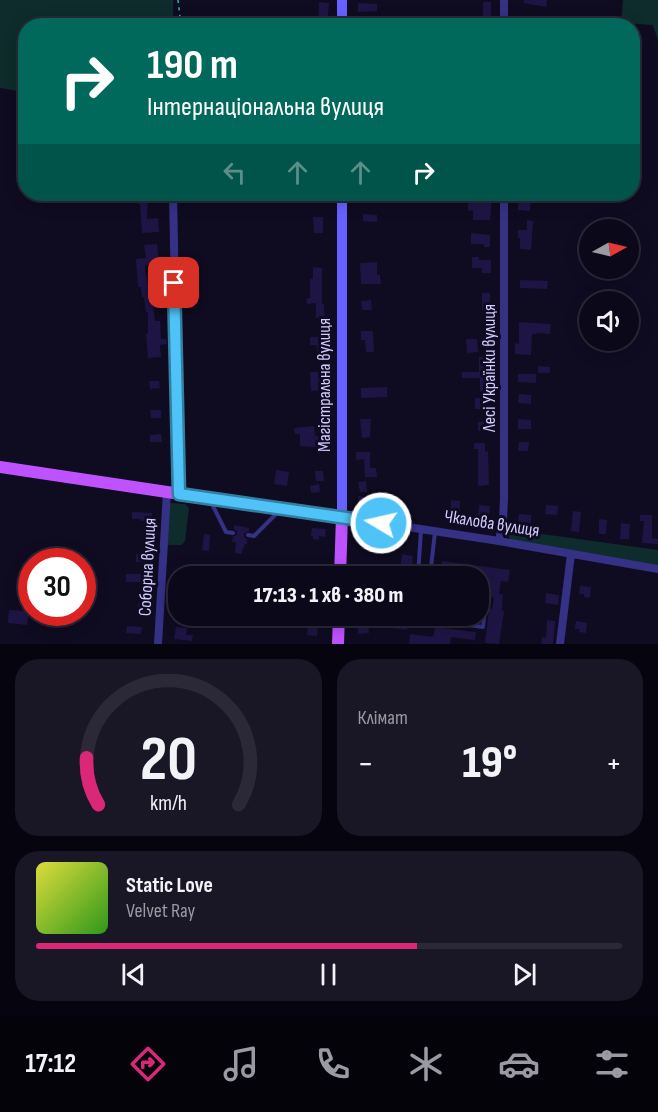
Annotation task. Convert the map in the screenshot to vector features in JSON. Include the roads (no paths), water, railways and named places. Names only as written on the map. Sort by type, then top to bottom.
[{"type":"main road","points":[[342,0],[342,18]]},
{"type":"main road","name":"Магістральна вулиця","points":[[340,566],[342,201]]},
{"type":"main road","name":"Чкалова вулиця","points":[[0,467],[342,517]]},
{"type":"main road","points":[[338,644],[339,626]]},
{"type":"street","points":[[504,0],[504,18]]},
{"type":"street","name":"Соборна вулиця","points":[[158,644],[173,493],[173,201]]},
{"type":"street","name":"Лесі Українки вулиця","points":[[499,541],[504,499],[504,201]]},
{"type":"street","name":"Чкалова вулиця","points":[[342,517],[499,541],[658,569]]},
{"type":"street","points":[[560,644],[571,554]]},
{"type":"lane","points":[[209,498],[226,532],[233,533]]},
{"type":"lane","points":[[248,535],[254,536],[281,508]]},
{"type":"lane","points":[[419,566],[421,529]]},
{"type":"lane","points":[[431,566],[435,531]]}]
